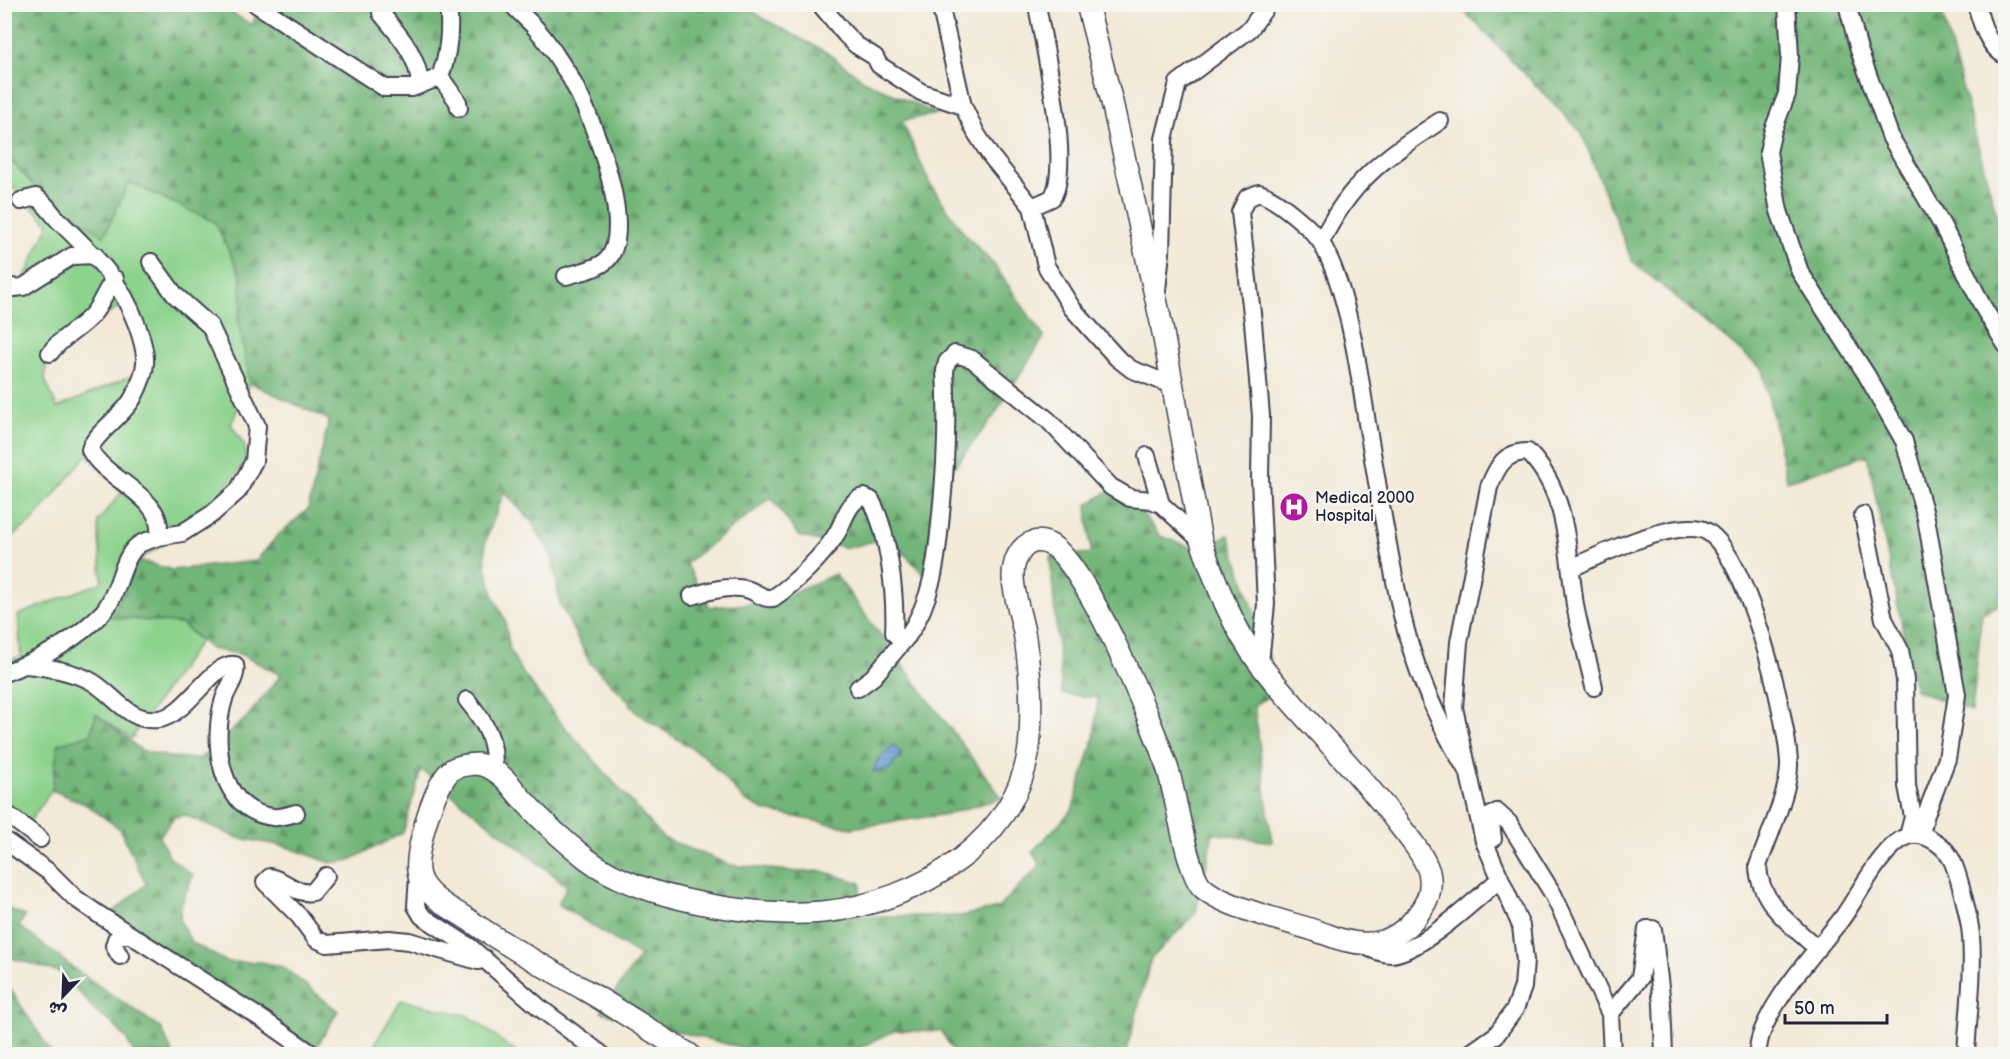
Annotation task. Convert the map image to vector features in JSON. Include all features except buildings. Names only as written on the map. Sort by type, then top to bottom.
[{"type":"street","points":[[256,4],[370,81],[397,89],[420,86],[440,77],[446,60],[450,21],[448,4]]},
{"type":"street","points":[[512,4],[539,31],[567,73],[585,106],[593,123],[615,205],[617,216],[615,248],[607,260],[593,268],[566,276]]},
{"type":"street","points":[[820,4],[845,34],[856,45],[875,57],[879,65],[921,92],[963,106]]},
{"type":"street","points":[[940,4],[963,106],[976,134],[990,155],[1032,207],[1046,266],[1072,308],[1096,336],[1131,369],[1174,386]]},
{"type":"street","points":[[1032,207],[1052,198],[1059,178],[1052,90],[1036,4]]},
{"type":"street","points":[[1087,4],[1112,102],[1174,386],[1201,541],[1235,623],[1260,663],[1389,812],[1422,855],[1431,878],[1429,896],[1411,923],[1397,935],[1364,945]]},
{"type":"street","points":[[1155,300],[1161,253],[1164,139],[1178,83],[1250,29],[1263,15],[1268,4]]},
{"type":"street","points":[[1758,1054],[1766,1020],[1893,846],[1914,835],[1925,816],[1947,759],[1957,695],[1926,518],[1904,441],[1866,374],[1800,272],[1779,212],[1768,153],[1773,130],[1787,94],[1790,56],[1787,4]]},
{"type":"street","points":[[1847,4],[1862,59],[1891,138],[1942,225],[1983,307],[2006,345]]},
{"type":"street","points":[[1976,4],[1991,42],[1997,52],[2006,56]]},
{"type":"street","points":[[381,13],[412,52],[419,72],[420,86]]},
{"type":"street","points":[[440,77],[458,102],[459,108]]},
{"type":"street","points":[[1321,242],[1344,200],[1366,175],[1440,121]]},
{"type":"street","points":[[1260,663],[1266,604],[1260,477],[1261,416],[1253,322],[1240,224],[1242,204],[1252,195],[1268,195],[1321,242],[1334,273],[1352,334],[1403,617],[1430,704],[1466,770]]},
{"type":"street","points":[[21,201],[36,197],[44,202],[60,222],[95,255],[115,279],[143,340],[146,352],[145,370],[127,407],[94,440],[90,450],[100,463],[154,510],[159,518],[158,537]]},
{"type":"street","points":[[4,284],[14,288],[23,287],[72,256],[95,255]]},
{"type":"street","points":[[4,673],[26,665],[61,646],[104,611],[138,544],[158,537],[182,533],[212,514],[238,491],[254,461],[257,426],[210,326],[175,295],[151,262]]},
{"type":"street","points":[[50,353],[62,339],[73,334],[95,312],[105,290],[115,279]]},
{"type":"street","points":[[858,688],[873,677],[905,639],[926,604],[935,571],[948,434],[946,362],[955,354],[972,359],[1048,420],[1111,487],[1131,498],[1151,500],[1161,504],[1201,541]]},
{"type":"street","points":[[1470,1054],[1496,1035],[1515,1009],[1523,987],[1525,961],[1521,926],[1484,841],[1466,770],[1454,708],[1454,681],[1490,487],[1498,466],[1508,456],[1517,452],[1528,452],[1549,480],[1566,526],[1575,605],[1594,687]]},
{"type":"street","points":[[1147,456],[1161,504]]},
{"type":"street","points":[[692,596],[711,591],[744,589],[766,599],[773,598],[827,546],[836,536],[852,503],[864,497],[871,500],[881,524],[893,600],[894,633],[900,639],[905,639]]},
{"type":"street","points":[[1863,515],[1884,619],[1900,650],[1905,680],[1907,786],[1914,835]]},
{"type":"street","points":[[1572,568],[1624,546],[1672,531],[1701,529],[1713,535],[1723,549],[1762,635],[1786,729],[1789,769],[1758,866],[1758,881],[1766,898],[1818,949]]},
{"type":"street","points":[[601,1054],[540,1008],[484,958],[422,916],[416,906],[423,836],[435,795],[443,780],[453,769],[466,765],[474,764],[493,769],[535,812],[592,863],[660,895],[772,911],[822,912],[870,903],[911,888],[939,874],[986,836],[1005,813],[1021,777],[1030,743],[1030,694],[1025,640],[1013,578],[1014,559],[1021,548],[1036,542],[1048,543],[1056,548],[1069,564],[1087,592],[1148,713],[1168,771],[1191,868],[1203,888],[1250,910],[1391,954],[1408,950],[1429,938],[1498,876]]},
{"type":"street","points":[[26,665],[79,676],[100,686],[122,708],[148,719],[160,719],[185,704],[217,671],[228,664],[235,665],[236,671],[223,700],[218,746],[231,791],[243,804],[274,818],[296,813]]},
{"type":"street","points":[[467,700],[491,736],[495,754],[493,769]]},
{"type":"street","points":[[4,812],[40,839]]},
{"type":"street","points":[[1498,876],[1490,821],[1492,812],[1497,812],[1509,823],[1553,894],[1610,1014],[1612,1054]]},
{"type":"street","points":[[1914,835],[1935,842],[1950,856],[1971,933],[1972,961],[1965,1054]]},
{"type":"street","points":[[4,840],[49,872],[75,898],[312,1054]]},
{"type":"street","points":[[326,876],[313,892],[305,893],[279,879],[270,877],[265,882],[299,916],[316,939],[327,944],[389,939],[428,946],[478,961],[484,958]]},
{"type":"street","points":[[418,876],[434,897],[489,934],[689,1054]]},
{"type":"street","points":[[1610,1014],[1640,978],[1647,929],[1653,929],[1660,980],[1664,1054]]},
{"type":"street","points":[[120,956],[114,946],[116,939],[127,933]]},
{"type":"green space","points":[[260,4],[746,5],[762,18],[826,52],[865,81],[936,114],[902,121],[930,184],[964,233],[995,266],[1044,337],[994,416],[938,488],[925,576],[889,537],[848,548],[799,536],[771,498],[686,563],[710,607],[773,602],[835,574],[1002,798],[947,814],[851,828],[765,811],[745,801],[705,757],[637,713],[626,698],[590,663],[560,604],[552,556],[531,521],[504,492],[485,543],[486,566],[494,598],[505,620],[510,650],[521,671],[558,719],[663,838],[731,865],[799,872],[822,871],[861,883],[858,916],[961,916],[998,908],[1040,865],[1032,852],[1072,810],[1094,738],[1098,698],[1062,694],[1050,557],[1091,553],[1087,505],[1120,484],[1160,536],[1194,548],[1229,535],[1280,690],[1254,705],[1272,842],[1213,833],[1196,913],[1151,959],[1126,1054],[955,1054],[941,1031],[894,1031],[847,1054],[766,1054],[601,1012],[640,956],[558,904],[567,886],[421,770],[403,833],[350,860],[331,863],[284,846],[238,838],[185,815],[174,817],[159,837],[170,858],[193,875],[181,905],[180,920],[191,942],[227,962],[262,962],[283,967],[338,1011],[316,1048],[108,917],[146,884],[120,829],[85,804],[52,790],[58,744],[91,734],[96,714],[141,750],[169,757],[199,759],[246,718],[281,675],[240,654],[210,649],[182,624],[112,617],[138,560],[172,570],[256,561],[277,536],[308,509],[329,420],[250,383],[238,318],[242,306],[241,276],[215,222],[129,182],[104,236],[37,189],[5,154],[4,5],[219,5],[252,25]]},
{"type":"green space","points":[[1458,5],[1940,5],[1999,223],[2006,295],[2005,602],[1982,613],[1972,712],[1915,690],[1867,455],[1787,481],[1762,369],[1632,261],[1581,132]]},
{"type":"green space","points":[[4,154],[37,189],[103,235],[129,182],[215,222],[241,276],[242,306],[238,318],[250,383],[231,424],[245,446],[246,462],[218,498],[181,533],[138,560],[112,617],[182,624],[200,641],[131,739],[96,714],[92,734],[58,744],[52,790],[28,824],[5,820],[5,658],[21,658],[18,615],[102,582],[98,521],[122,492],[87,455],[33,521],[5,541],[5,302],[17,294],[49,224],[5,180]],"holes":[[[120,306],[147,369],[57,408],[45,379],[47,359]]]},
{"type":"green space","points":[[5,907],[25,916],[19,926],[76,970],[161,1028],[173,1054],[134,1054],[126,1038],[110,1021],[99,1015],[62,973],[5,956]]},
{"type":"green space","points":[[5,960],[7,984],[51,1052],[5,1054]]},
{"type":"green space","points":[[401,1000],[469,1016],[518,1054],[384,1054],[373,1047]]},
{"type":"water","points":[[893,745],[902,753],[890,769],[873,772],[877,761]]},
{"type":"place","name":"Medical 2000 Hospital","points":[[1294,507]]}]
